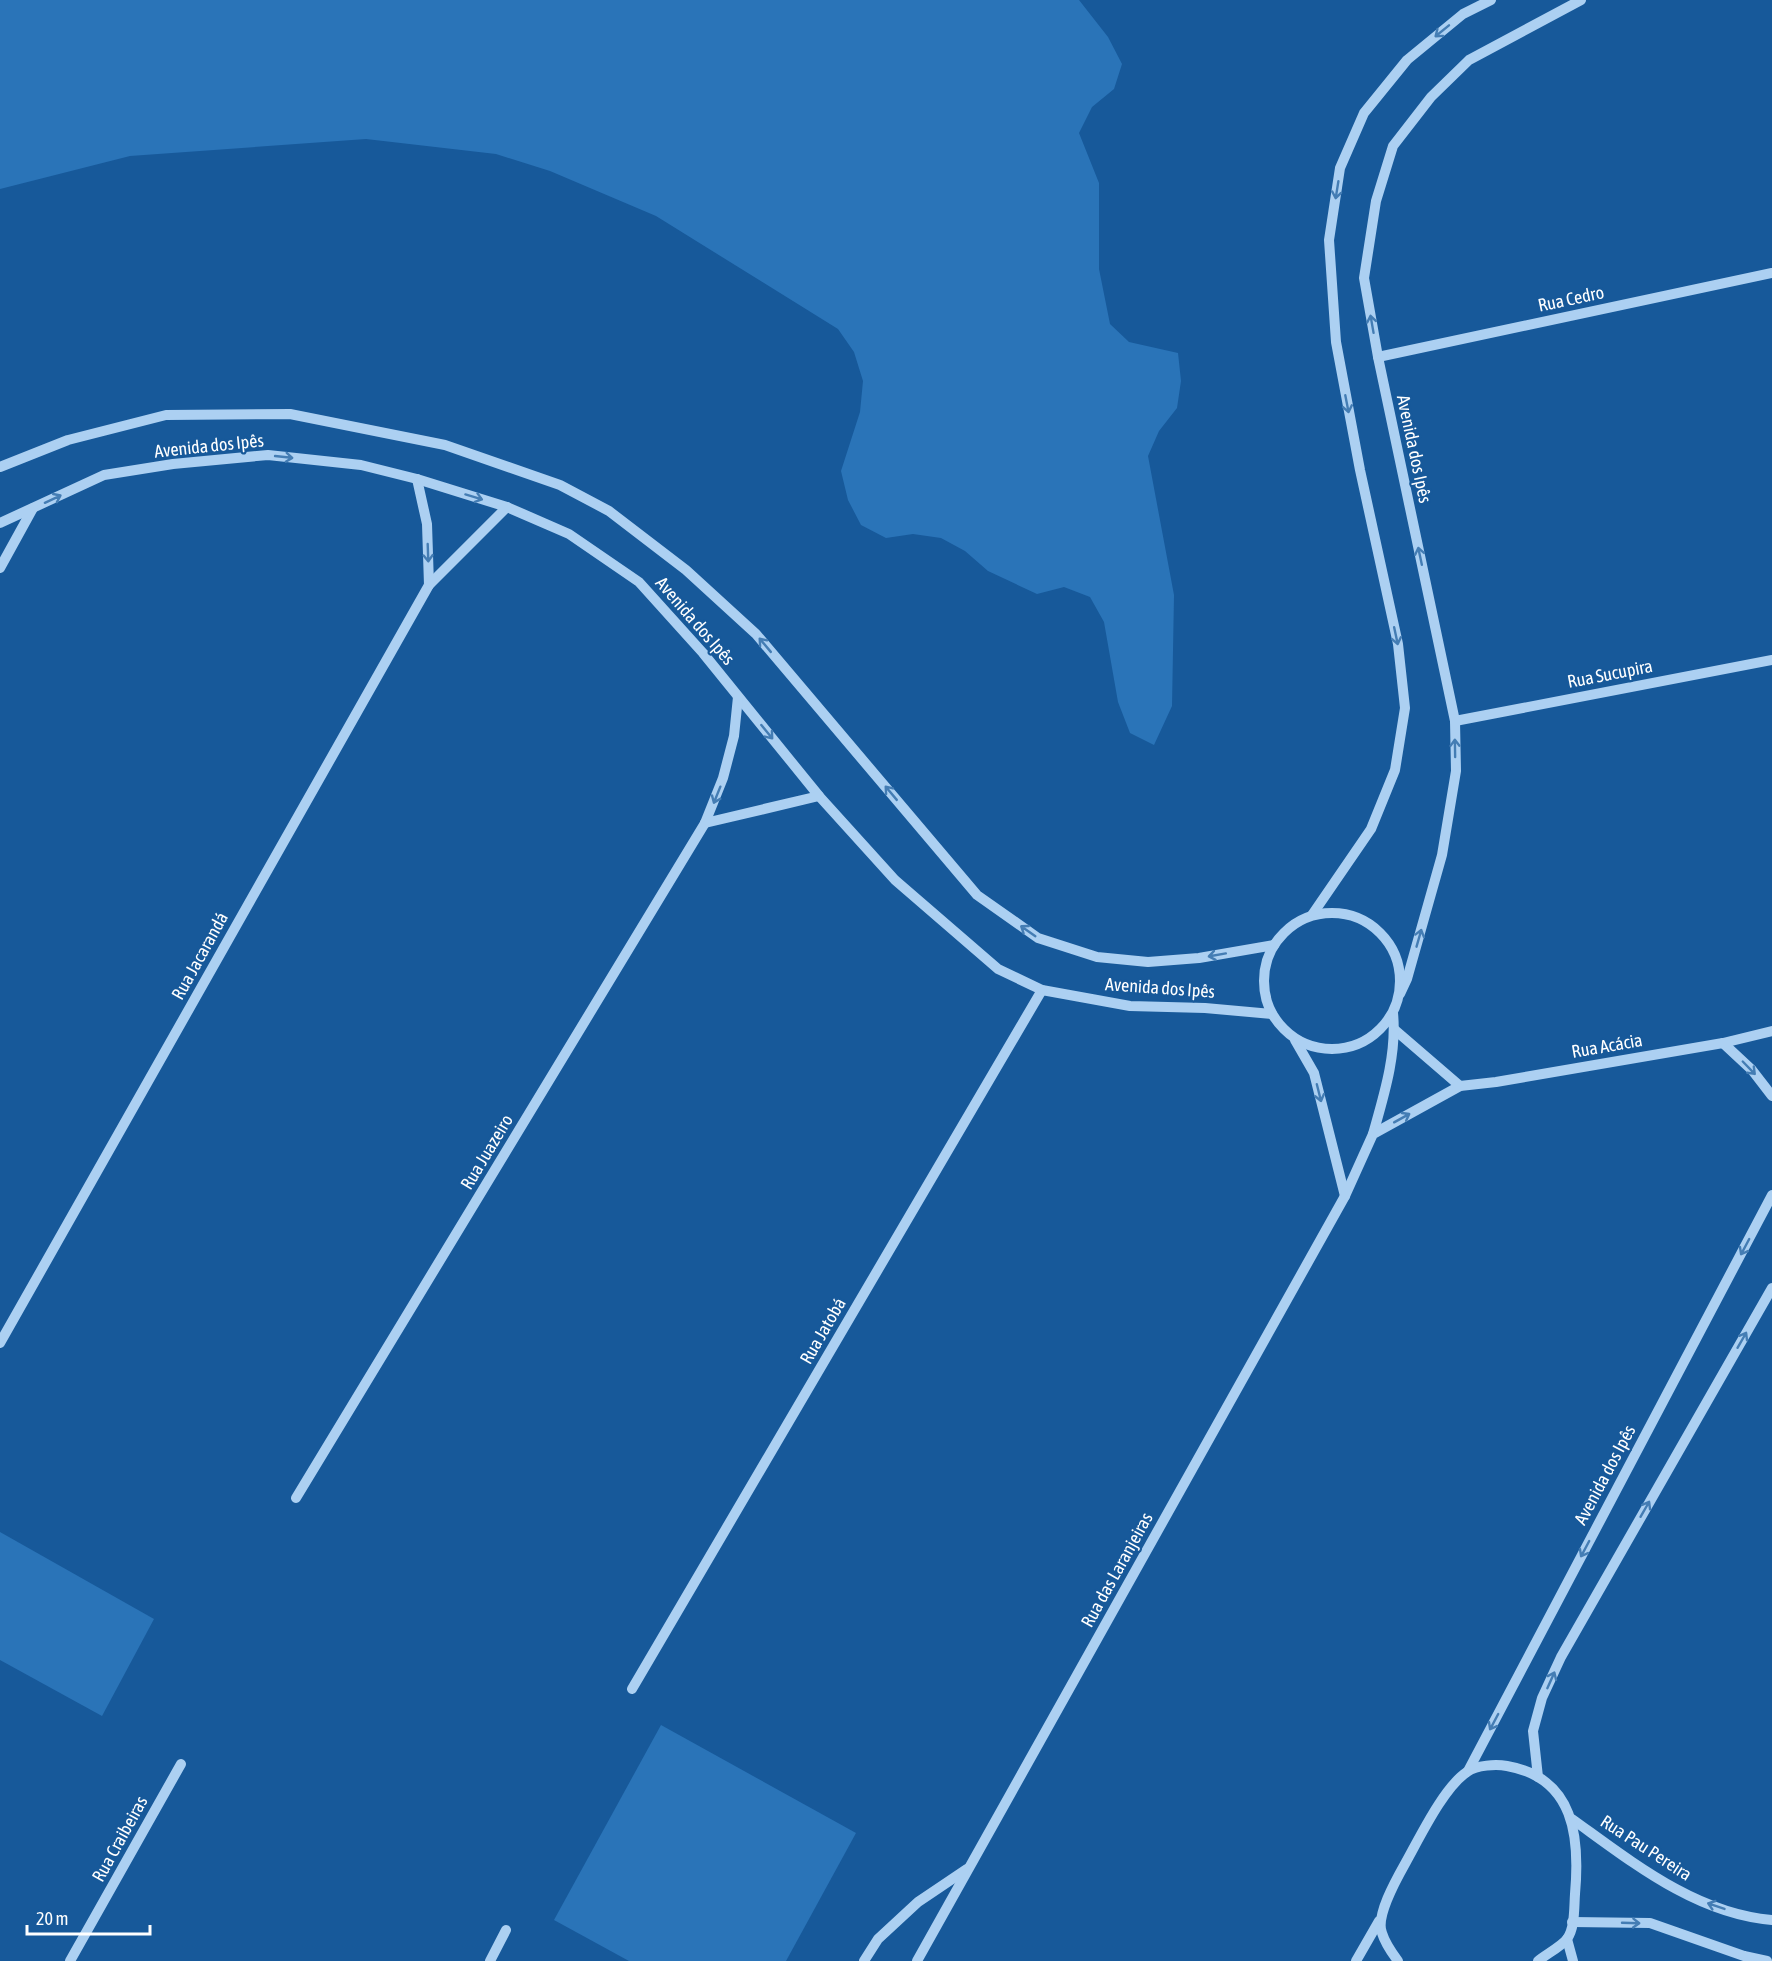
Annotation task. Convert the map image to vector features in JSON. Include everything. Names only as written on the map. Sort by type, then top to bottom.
[{"type":"street","points":[[1312,915],[1371,829],[1395,770],[1406,708],[1398,645],[1360,470],[1336,342],[1329,240],[1341,168],[1364,113],[1407,60],[1463,14],[1491,0]]},
{"type":"street","name":"Avenida dos Ipês","points":[[1400,994],[1407,979],[1443,855],[1456,771],[1455,721],[1378,357],[1364,278],[1376,201],[1393,147],[1431,97],[1469,60],[1581,0]]},
{"type":"street","name":"Rua Cedro","points":[[1378,357],[1772,273]]},
{"type":"street","name":"Avenida dos Ipês","points":[[0,467],[68,440],[166,415],[290,414],[445,445],[560,485],[609,511],[686,570],[756,634],[977,895],[1038,938],[1097,957],[1148,963],[1199,958],[1274,945]]},
{"type":"street","name":"Avenida dos Ipês","points":[[0,523],[104,475],[173,464],[268,455],[361,465],[417,479],[507,507],[569,534],[639,582],[703,653],[819,796],[895,880],[998,969],[1042,990],[1130,1006],[1205,1008],[1272,1014]]},
{"type":"street","points":[[417,479],[427,524],[429,585]]},
{"type":"street","name":"Rua Jacarandá","points":[[0,1343],[429,585],[507,507]]},
{"type":"street","points":[[0,568],[34,508]]},
{"type":"street","name":"Rua Sucupira","points":[[1455,721],[1772,660]]},
{"type":"street","name":"Rua Juazeiro","points":[[296,1498],[705,823],[723,778],[734,736],[738,697]]},
{"type":"street","points":[[705,823],[819,796]]},
{"type":"street","points":[[1295,1040],[1322,1050],[1350,1048],[1376,1035],[1393,1013],[1400,994],[1400,970],[1392,948],[1378,930],[1358,917],[1335,912],[1312,915],[1291,927],[1274,945],[1265,967],[1264,991],[1272,1014],[1295,1040],[1314,1073],[1345,1196]]},
{"type":"street","name":"Rua Jatobá","points":[[632,1689],[1042,990]]},
{"type":"street","name":"Rua das Laranjeiras","points":[[917,1961],[1345,1196],[1373,1134],[1389,1074],[1395,1030],[1393,1013]]},
{"type":"street","points":[[1373,1134],[1460,1086],[1395,1030]]},
{"type":"street","name":"Rua Acácia","points":[[1460,1086],[1496,1082],[1723,1042],[1772,1031]]},
{"type":"street","points":[[1723,1042],[1752,1070],[1772,1096]]},
{"type":"street","name":"Avenida dos Ipês","points":[[1356,1961],[1381,1918],[1395,1882],[1421,1834],[1446,1794],[1468,1771],[1772,1195]]},
{"type":"street","points":[[1538,1777],[1533,1731],[1542,1698],[1561,1657],[1772,1288]]},
{"type":"street","name":"Rua Craibeiras","points":[[70,1961],[181,1764]]},
{"type":"street","points":[[1468,1771],[1497,1764],[1516,1767],[1538,1777],[1556,1791],[1572,1819],[1577,1847],[1576,1878],[1572,1922],[1567,1939],[1573,1961]]},
{"type":"street","name":"Rua Pau Pereira","points":[[1572,1819],[1660,1881],[1706,1903],[1752,1918],[1772,1920]]},
{"type":"street","points":[[864,1961],[878,1939],[918,1902],[969,1867]]},
{"type":"street","points":[[1381,1918],[1381,1932],[1398,1961]]},
{"type":"street","points":[[1572,1922],[1650,1923],[1732,1953],[1767,1961]]},
{"type":"street","points":[[490,1961],[506,1930]]},
{"type":"street","points":[[1538,1961],[1567,1939]]},
{"type":"shaded area","points":[[0,0],[1079,0],[1108,37],[1122,64],[1114,89],[1092,107],[1079,133],[1099,183],[1099,269],[1110,324],[1129,342],[1178,353],[1181,381],[1177,408],[1159,431],[1148,456],[1174,595],[1172,706],[1154,745],[1130,733],[1118,702],[1104,622],[1090,597],[1064,587],[1037,594],[988,571],[965,551],[941,538],[913,534],[886,538],[861,525],[848,500],[841,471],[860,412],[863,381],[854,352],[838,329],[656,216],[550,171],[496,154],[366,139],[130,156],[0,189]]},
{"type":"shaded area","points":[[0,1532],[154,1619],[102,1716],[0,1660]]},
{"type":"shaded area","points":[[661,1725],[856,1833],[786,1961],[629,1961],[554,1920]]}]
